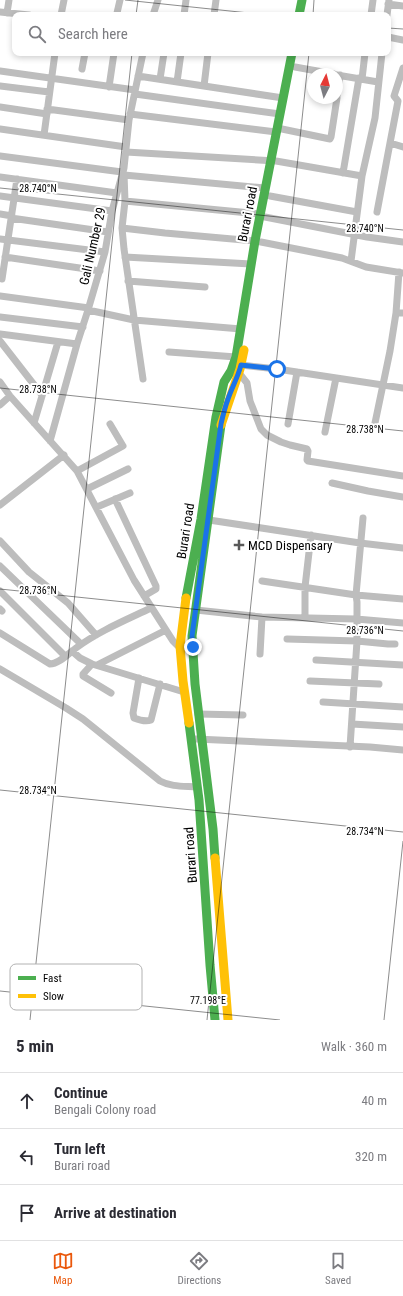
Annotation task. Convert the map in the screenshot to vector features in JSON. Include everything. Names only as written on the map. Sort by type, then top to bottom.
[{"type":"main road","points":[[300,12],[302,0]]},
{"type":"main road","points":[[306,12],[308,0]]},
{"type":"main road","name":"Burari road","points":[[279,131],[280,114],[290,56]]},
{"type":"main road","name":"Burari road","points":[[228,1020],[213,829],[198,714],[192,636],[221,424],[238,365],[258,241],[279,131],[297,56]]},
{"type":"main road","name":"Burari road","points":[[215,1020],[197,787],[184,692],[180,646],[185,604],[201,519],[216,417],[224,382],[231,371],[238,365],[240,329],[251,264],[258,241]]},
{"type":"main road","points":[[194,556],[204,557]]},
{"type":"street","points":[[4,12],[9,0]]},
{"type":"street","points":[[62,12],[64,0]]},
{"type":"street","points":[[117,12],[120,0]]},
{"type":"street","points":[[154,12],[158,0]]},
{"type":"street","points":[[184,12],[186,0]]},
{"type":"street","points":[[214,12],[216,0]]},
{"type":"street","points":[[371,12],[373,0]]},
{"type":"street","points":[[387,12],[389,2],[403,6]]},
{"type":"street","points":[[391,38],[403,40]]},
{"type":"street","points":[[44,135],[55,56]]},
{"type":"street","points":[[82,69],[84,56]]},
{"type":"street","points":[[109,87],[114,56]]},
{"type":"street","name":"Gali Number 29","points":[[50,441],[105,252],[112,211],[123,172],[130,117],[142,56]]},
{"type":"street","points":[[160,80],[164,56]]},
{"type":"street","points":[[177,82],[181,56]]},
{"type":"street","points":[[204,86],[208,56]]},
{"type":"street","points":[[343,173],[365,56]]},
{"type":"street","points":[[352,261],[362,176],[374,124],[382,56]]},
{"type":"street","points":[[295,67],[307,69]]},
{"type":"street","points":[[377,212],[398,102],[394,96],[403,68]]},
{"type":"street","points":[[0,71],[280,114]]},
{"type":"street","points":[[138,76],[283,98]]},
{"type":"street","points":[[343,76],[378,82]]},
{"type":"street","points":[[0,86],[49,92]]},
{"type":"street","points":[[0,107],[279,131],[330,139],[336,104]]},
{"type":"street","points":[[0,129],[44,135],[126,150],[274,161],[362,176]]},
{"type":"street","points":[[390,144],[403,147]]},
{"type":"street","points":[[0,156],[268,192],[358,212]]},
{"type":"street","points":[[123,172],[126,201],[122,228],[128,281],[143,379]]},
{"type":"street","points":[[0,177],[117,193]]},
{"type":"street","points":[[2,279],[3,260],[12,217],[17,179]]},
{"type":"street","points":[[0,196],[112,211]]},
{"type":"street","points":[[126,201],[263,216],[403,242]]},
{"type":"street","points":[[0,214],[108,232]]},
{"type":"street","points":[[122,228],[258,241],[342,258],[366,267],[401,272],[400,313],[382,385],[375,424]]},
{"type":"street","points":[[0,239],[105,252]]},
{"type":"street","points":[[125,256],[251,264]]},
{"type":"street","points":[[3,260],[100,271]]},
{"type":"street","points":[[128,281],[205,287]]},
{"type":"street","points":[[0,296],[89,309],[134,320],[240,329]]},
{"type":"street","points":[[0,317],[83,327]]},
{"type":"street","points":[[0,334],[77,344]]},
{"type":"street","points":[[0,341],[42,395]]},
{"type":"street","points":[[34,423],[58,342]]},
{"type":"street","points":[[169,352],[238,365],[297,372],[403,388]]},
{"type":"street","points":[[238,365],[247,383],[250,401],[261,429],[267,435],[281,442],[307,449],[308,461],[403,476]]},
{"type":"street","points":[[288,424],[297,372]]},
{"type":"street","points":[[325,432],[336,378]]},
{"type":"street","points":[[0,382],[10,396],[77,471],[134,580],[175,644],[193,647]]},
{"type":"street","points":[[0,405],[10,396]]},
{"type":"street","points":[[77,471],[123,446],[110,424]]},
{"type":"street","points":[[0,505],[64,456]]},
{"type":"street","points":[[87,489],[128,469]]},
{"type":"street","points":[[332,483],[403,497]]},
{"type":"street","points":[[96,507],[130,493]]},
{"type":"street","points":[[115,499],[157,587],[144,596]]},
{"type":"street","points":[[350,747],[357,641],[356,594],[363,518]]},
{"type":"street","points":[[209,520],[403,548]]},
{"type":"street","points":[[305,617],[305,587],[311,535]]},
{"type":"street","points":[[0,541],[29,572],[68,603],[96,635]]},
{"type":"street","points":[[0,566],[81,644]]},
{"type":"street","points":[[262,581],[403,599]]},
{"type":"street","points":[[0,591],[65,656]]},
{"type":"street","points":[[0,633],[50,664],[54,664],[96,635],[151,608]]},
{"type":"street","points":[[196,610],[262,617],[356,619],[403,623]]},
{"type":"street","points":[[260,654],[262,617]]},
{"type":"street","points":[[111,693],[83,676],[83,674],[94,664],[166,630]]},
{"type":"street","points":[[287,639],[357,641],[395,644]]},
{"type":"street","points":[[72,651],[80,658],[94,664],[184,692]]},
{"type":"street","points":[[316,660],[403,665]]},
{"type":"street","points":[[0,669],[83,719],[165,784],[197,787]]},
{"type":"street","points":[[139,678],[133,713],[134,718],[136,719],[147,721],[151,720],[160,684]]},
{"type":"street","points":[[310,680],[379,684]]},
{"type":"street","points":[[323,702],[403,707]]},
{"type":"street","points":[[198,714],[243,715]]},
{"type":"street","points":[[352,724],[403,727]]},
{"type":"street","points":[[190,738],[403,750]]},
{"type":"traffic: fast","points":[[300,12],[302,0]]},
{"type":"traffic: fast","points":[[186,598],[201,519],[216,417],[224,382],[231,371],[236,357],[255,241],[291,56]]},
{"type":"traffic: fast","points":[[215,858],[213,829],[195,684],[192,636],[221,425]]},
{"type":"traffic: fast","points":[[189,723],[199,800],[215,1020]]},
{"type":"traffic: slow","points":[[221,425],[240,369],[244,350]]},
{"type":"traffic: slow","points":[[186,598],[180,646],[189,723]]},
{"type":"traffic: slow","points":[[215,858],[228,1020]]},
{"type":"place","name":"MCD Dispensary","points":[[239,545]]},
{"type":"route","points":[[193,647],[192,636],[221,424],[228,398],[241,365],[277,369]]}]
